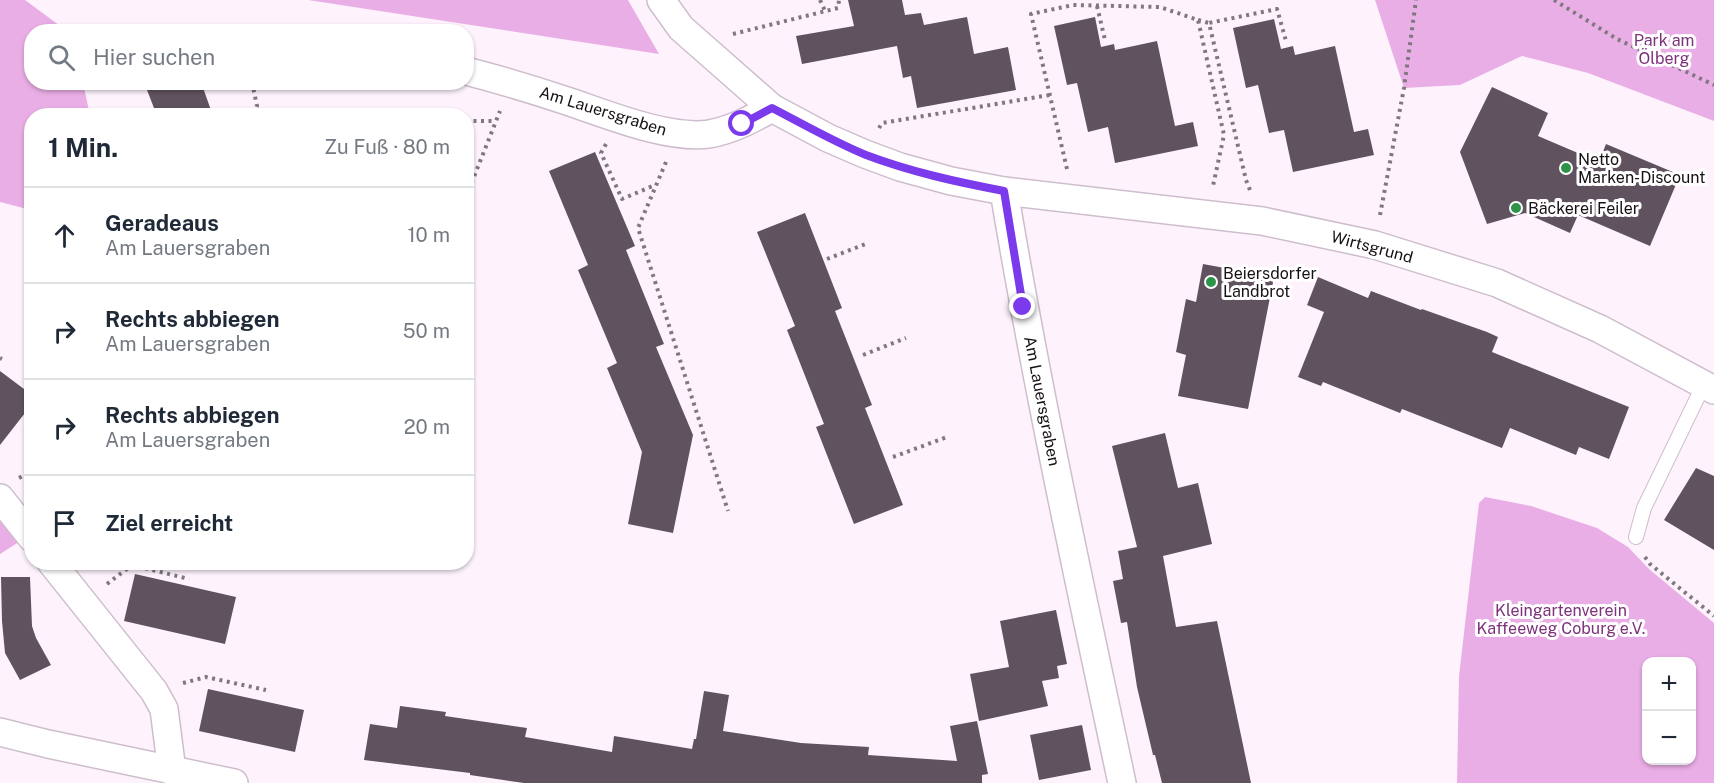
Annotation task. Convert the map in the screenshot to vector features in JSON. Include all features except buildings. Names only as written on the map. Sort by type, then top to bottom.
[{"type":"street","points":[[661,0],[681,28],[772,108],[828,138],[873,158],[951,181],[1004,191]]},
{"type":"street","name":"Am Lauersgraben","points":[[474,73],[513,83],[622,120],[678,134],[709,134],[742,124],[772,108]]},
{"type":"street","name":"Am Lauersgraben","points":[[1004,191],[1026,318],[1067,525],[1122,783]]},
{"type":"street","name":"Wirtsgrund","points":[[1004,191],[1262,221],[1375,245],[1497,283],[1600,329],[1709,387]]},
{"type":"street","points":[[0,498],[24,528]]},
{"type":"street","points":[[57,570],[154,691],[164,709],[172,771]]},
{"type":"street","points":[[0,732],[234,783]]},
{"type":"lane","points":[[1636,537],[1644,508],[1709,387]]},
{"type":"path","points":[[820,0],[825,11]]},
{"type":"path","points":[[732,35],[838,8],[839,0]]},
{"type":"path","points":[[1375,245],[1404,88],[1416,0]]},
{"type":"path","points":[[1554,0],[1617,39],[1714,85]]},
{"type":"path","points":[[1067,167],[1031,14],[1073,5],[1160,7],[1209,23],[1277,9],[1286,41]]},
{"type":"path","points":[[1097,6],[1105,40]]},
{"type":"path","points":[[1198,20],[1224,135],[1207,213]]},
{"type":"path","points":[[1209,23],[1246,180]]},
{"type":"path","points":[[474,177],[513,83]]},
{"type":"path","points":[[254,90],[256,108]]},
{"type":"path","points":[[882,123],[1050,95]]},
{"type":"path","points":[[622,120],[601,153],[622,199],[656,185]]},
{"type":"path","points":[[474,121],[496,121]]},
{"type":"path","points":[[678,134],[638,228],[728,511]]},
{"type":"path","points":[[827,259],[868,243]]},
{"type":"path","points":[[863,355],[906,338]]},
{"type":"path","points":[[893,457],[947,437]]},
{"type":"path","points":[[1636,537],[1638,547],[1650,564],[1714,616]]},
{"type":"path","points":[[83,603],[126,570]]},
{"type":"path","points":[[152,570],[189,579]]},
{"type":"path","points":[[154,691],[206,677],[266,690]]},
{"type":"green space","points":[[0,0],[25,0],[58,24],[24,24],[24,90],[85,90],[88,108],[24,108],[24,208],[0,202]]},
{"type":"green space","points":[[308,0],[628,0],[659,54],[474,24]]},
{"type":"green space","name":"Park am Ölberg","points":[[1375,0],[1714,0],[1714,121],[1588,73],[1522,56],[1460,85],[1404,88]]},
{"type":"green space","name":"Kleingartenverein Kaffeeweg Coburg e.V.","points":[[1485,497],[1531,506],[1597,528],[1628,547],[1649,569],[1714,623],[1714,783],[1457,783],[1459,676],[1479,503]]},
{"type":"green space","points":[[0,521],[19,542],[0,554]]},
{"type":"place","name":"Netto Marken-Discount","points":[[1566,168]]},
{"type":"place","name":"Bäckerei Feiler","points":[[1516,208]]},
{"type":"place","name":"Beiersdorfer Landbrot","points":[[1211,282]]},
{"type":"route","points":[[742,124],[772,108],[828,138],[900,167],[951,181],[1004,191],[1023,307]]}]
